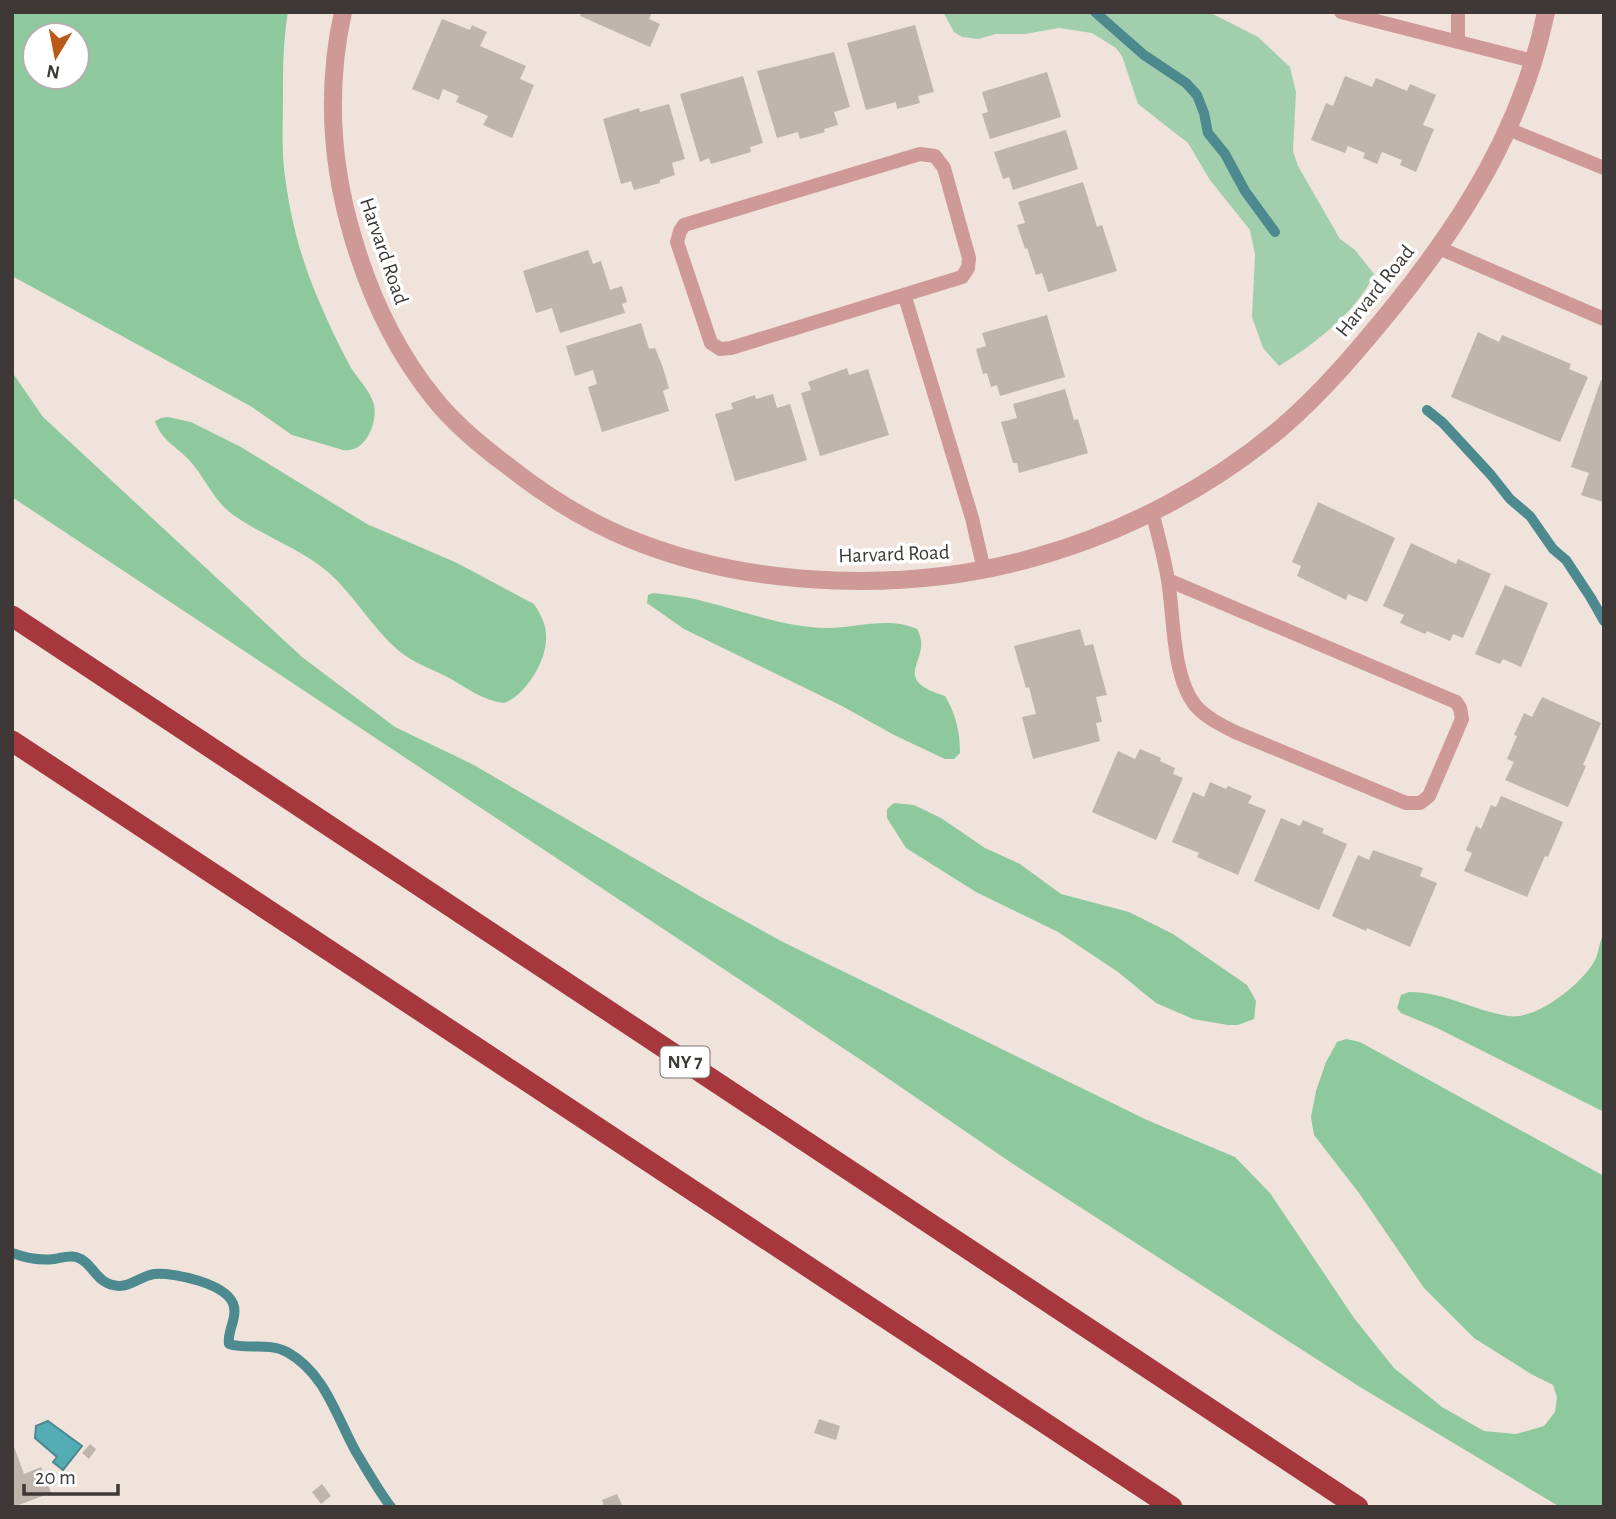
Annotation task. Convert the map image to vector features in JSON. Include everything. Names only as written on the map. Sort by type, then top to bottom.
[{"type":"highway","name":"NY 7","points":[[12,617],[1358,1507]]},
{"type":"highway","points":[[12,741],[1172,1507]]},
{"type":"street","name":"Harvard Road","points":[[343,12],[334,68],[333,138],[343,206],[360,263],[383,320],[435,400],[484,448],[555,501],[595,523],[686,558],[738,570],[839,580],[897,580],[945,576],[1038,557],[1152,512],[1238,462],[1281,428],[1346,363],[1439,248],[1478,189],[1508,129],[1533,61],[1546,12]]},
{"type":"lane","points":[[1341,12],[1533,61]]},
{"type":"lane","points":[[1458,12],[1458,42]]},
{"type":"lane","points":[[1508,129],[1604,168]]},
{"type":"lane","points":[[924,153],[932,154],[941,161],[944,168],[969,265],[967,272],[959,279],[905,297],[728,349],[720,349],[707,336],[678,246],[678,235],[684,225],[691,222],[924,153]]},
{"type":"lane","points":[[1439,248],[1604,319]]},
{"type":"lane","points":[[905,297],[972,518],[984,570]]},
{"type":"lane","points":[[1152,512],[1168,580],[1183,682],[1195,705],[1235,732],[1406,803],[1420,803],[1429,796],[1462,719],[1456,702],[1168,580]]},
{"type":"green space","points":[[12,12],[288,12],[284,54],[283,140],[284,172],[294,228],[322,309],[349,364],[372,399],[375,412],[372,428],[364,442],[351,450],[343,450],[292,435],[252,407],[12,276]]},
{"type":"green space","points":[[943,12],[1209,12],[1258,37],[1290,67],[1296,92],[1293,151],[1298,166],[1340,239],[1355,250],[1374,274],[1367,288],[1333,326],[1279,366],[1263,348],[1252,317],[1255,255],[1250,230],[1210,180],[1188,143],[1138,104],[1122,56],[1116,48],[1092,33],[1059,28],[1025,34],[996,34],[978,39],[962,37],[954,32]]},
{"type":"green space","points":[[12,372],[43,417],[302,657],[395,727],[472,764],[783,942],[1147,1120],[1235,1157],[1270,1193],[1354,1318],[1394,1368],[1442,1407],[1484,1431],[1516,1434],[1544,1426],[1555,1412],[1557,1397],[1553,1385],[1474,1338],[1424,1288],[1359,1193],[1314,1135],[1311,1117],[1326,1062],[1337,1042],[1346,1039],[1360,1042],[1604,1176],[1604,1507],[1560,1507],[1360,1387],[1016,1166],[864,1062],[12,497]]},
{"type":"green space","points":[[168,417],[191,422],[241,447],[367,524],[457,563],[534,604],[545,627],[546,644],[534,675],[512,699],[504,703],[497,702],[476,694],[399,651],[328,572],[225,508],[189,460],[161,433],[155,421]]},
{"type":"green space","points":[[653,593],[693,599],[796,625],[827,628],[895,623],[917,629],[921,650],[915,675],[918,682],[928,689],[945,696],[957,724],[960,753],[954,759],[945,759],[684,629],[647,603],[648,595]]},
{"type":"green space","points":[[894,803],[914,805],[941,818],[985,848],[1020,864],[1061,894],[1129,912],[1173,934],[1247,985],[1256,1001],[1254,1019],[1238,1025],[1228,1025],[1193,1019],[1156,1003],[1118,972],[1058,932],[976,892],[906,848],[887,818],[887,809]]},
{"type":"green space","points":[[1604,932],[1604,1112],[1437,1028],[1401,1013],[1397,1008],[1401,995],[1409,992],[1435,995],[1509,1016],[1533,1012],[1559,998],[1582,977],[1596,958]]},
{"type":"water","points":[[48,1421],[82,1446],[63,1470],[53,1462],[57,1457],[35,1438],[36,1426]]},
{"type":"building","points":[[581,12],[652,12],[649,19],[660,24],[650,47],[580,16]]},
{"type":"building","points":[[442,19],[470,30],[472,25],[487,32],[480,46],[526,66],[520,79],[534,85],[512,138],[483,125],[488,116],[456,102],[459,96],[443,89],[439,100],[412,89]]},
{"type":"building","points":[[915,25],[934,92],[918,96],[920,103],[897,109],[896,102],[866,110],[847,43]]},
{"type":"building","points":[[834,52],[850,107],[834,112],[838,125],[824,129],[825,132],[800,139],[798,132],[777,138],[757,71]]},
{"type":"building","points":[[1047,72],[1061,117],[990,139],[982,114],[988,112],[982,92]]},
{"type":"building","points":[[743,76],[763,143],[750,147],[751,152],[711,164],[709,158],[700,162],[680,94]]},
{"type":"building","points":[[1345,76],[1372,87],[1376,78],[1407,91],[1410,84],[1436,95],[1423,125],[1434,129],[1416,172],[1400,165],[1402,160],[1382,152],[1377,164],[1363,158],[1365,153],[1348,146],[1345,153],[1311,140],[1326,103],[1333,106]]},
{"type":"building","points":[[669,104],[685,159],[672,163],[675,175],[660,180],[660,183],[634,190],[631,181],[621,184],[603,119],[639,108],[640,112]]},
{"type":"building","points":[[1066,130],[1078,169],[1013,190],[1009,177],[1003,179],[994,152]]},
{"type":"building","points":[[1083,182],[1097,227],[1102,225],[1117,271],[1048,292],[1042,273],[1036,275],[1017,225],[1025,223],[1018,202]]},
{"type":"building","points":[[588,250],[593,264],[601,261],[610,290],[622,286],[627,302],[622,304],[625,313],[560,333],[552,308],[536,313],[523,271]]},
{"type":"building","points":[[1047,315],[1065,377],[1000,396],[997,385],[991,387],[987,373],[983,374],[976,349],[986,346],[982,333]]},
{"type":"building","points":[[641,323],[649,349],[655,348],[662,365],[669,388],[663,391],[669,411],[602,432],[588,387],[597,384],[593,370],[575,376],[566,346]]},
{"type":"building","points":[[1478,332],[1499,342],[1502,335],[1571,364],[1569,369],[1588,377],[1560,442],[1451,397]]},
{"type":"building","points":[[847,368],[849,375],[868,369],[889,435],[820,456],[801,393],[811,390],[808,382]]},
{"type":"building","points":[[1601,380],[1604,381],[1603,502],[1581,495],[1589,473],[1571,467]]},
{"type":"building","points":[[1065,389],[1088,453],[1019,473],[1017,463],[1013,463],[1001,422],[1017,418],[1013,404]]},
{"type":"building","points":[[773,394],[777,408],[790,404],[807,460],[735,481],[715,414],[733,409],[731,403],[755,395],[756,399]]},
{"type":"building","points":[[1318,502],[1395,538],[1367,602],[1348,594],[1346,600],[1297,576],[1301,566],[1292,562]]},
{"type":"building","points":[[1411,543],[1456,564],[1458,559],[1491,574],[1463,638],[1453,634],[1450,641],[1427,631],[1425,634],[1400,623],[1404,615],[1383,606]]},
{"type":"building","points":[[1505,585],[1548,603],[1521,667],[1503,659],[1500,664],[1475,654]]},
{"type":"building","points":[[1080,629],[1085,646],[1093,644],[1107,695],[1096,697],[1102,722],[1096,723],[1100,741],[1033,759],[1022,717],[1036,714],[1014,646]]},
{"type":"building","points":[[1542,697],[1601,723],[1568,807],[1505,780],[1514,762],[1507,759],[1517,736],[1514,735],[1524,713],[1532,717]]},
{"type":"building","points":[[1140,749],[1161,758],[1160,761],[1175,768],[1173,774],[1183,778],[1156,840],[1092,812],[1118,751],[1135,759]]},
{"type":"building","points":[[1210,782],[1252,796],[1248,803],[1266,810],[1238,875],[1197,857],[1199,853],[1172,842],[1193,792],[1204,797]]},
{"type":"building","points":[[1501,796],[1563,822],[1527,897],[1464,871],[1472,853],[1466,850],[1476,826],[1481,829],[1491,805],[1496,807]]},
{"type":"building","points":[[1281,818],[1300,826],[1303,820],[1324,829],[1322,833],[1347,844],[1319,910],[1254,881]]},
{"type":"building","points":[[1373,850],[1423,868],[1420,876],[1437,883],[1410,947],[1332,916],[1358,855],[1369,860]]},
{"type":"building","points":[[819,1419],[840,1426],[836,1440],[814,1433]]},
{"type":"building","points":[[13,1444],[24,1474],[41,1467],[51,1493],[13,1507]]},
{"type":"building","points":[[90,1444],[96,1449],[89,1459],[82,1453]]},
{"type":"building","points":[[322,1484],[331,1496],[321,1504],[312,1492]]},
{"type":"building","points":[[617,1494],[623,1507],[604,1507],[602,1500]]},
{"type":"waterway","points":[[1095,12],[1144,55],[1186,83],[1197,95],[1208,133],[1225,154],[1245,191],[1275,232]]},
{"type":"waterway","points":[[1427,410],[1443,423],[1510,499],[1530,516],[1553,549],[1566,560],[1604,621]]},
{"type":"waterway","points":[[12,1253],[48,1260],[76,1257],[111,1285],[123,1286],[149,1275],[163,1274],[187,1277],[223,1292],[230,1299],[235,1312],[229,1344],[280,1349],[311,1371],[328,1396],[356,1452],[391,1507]]}]
